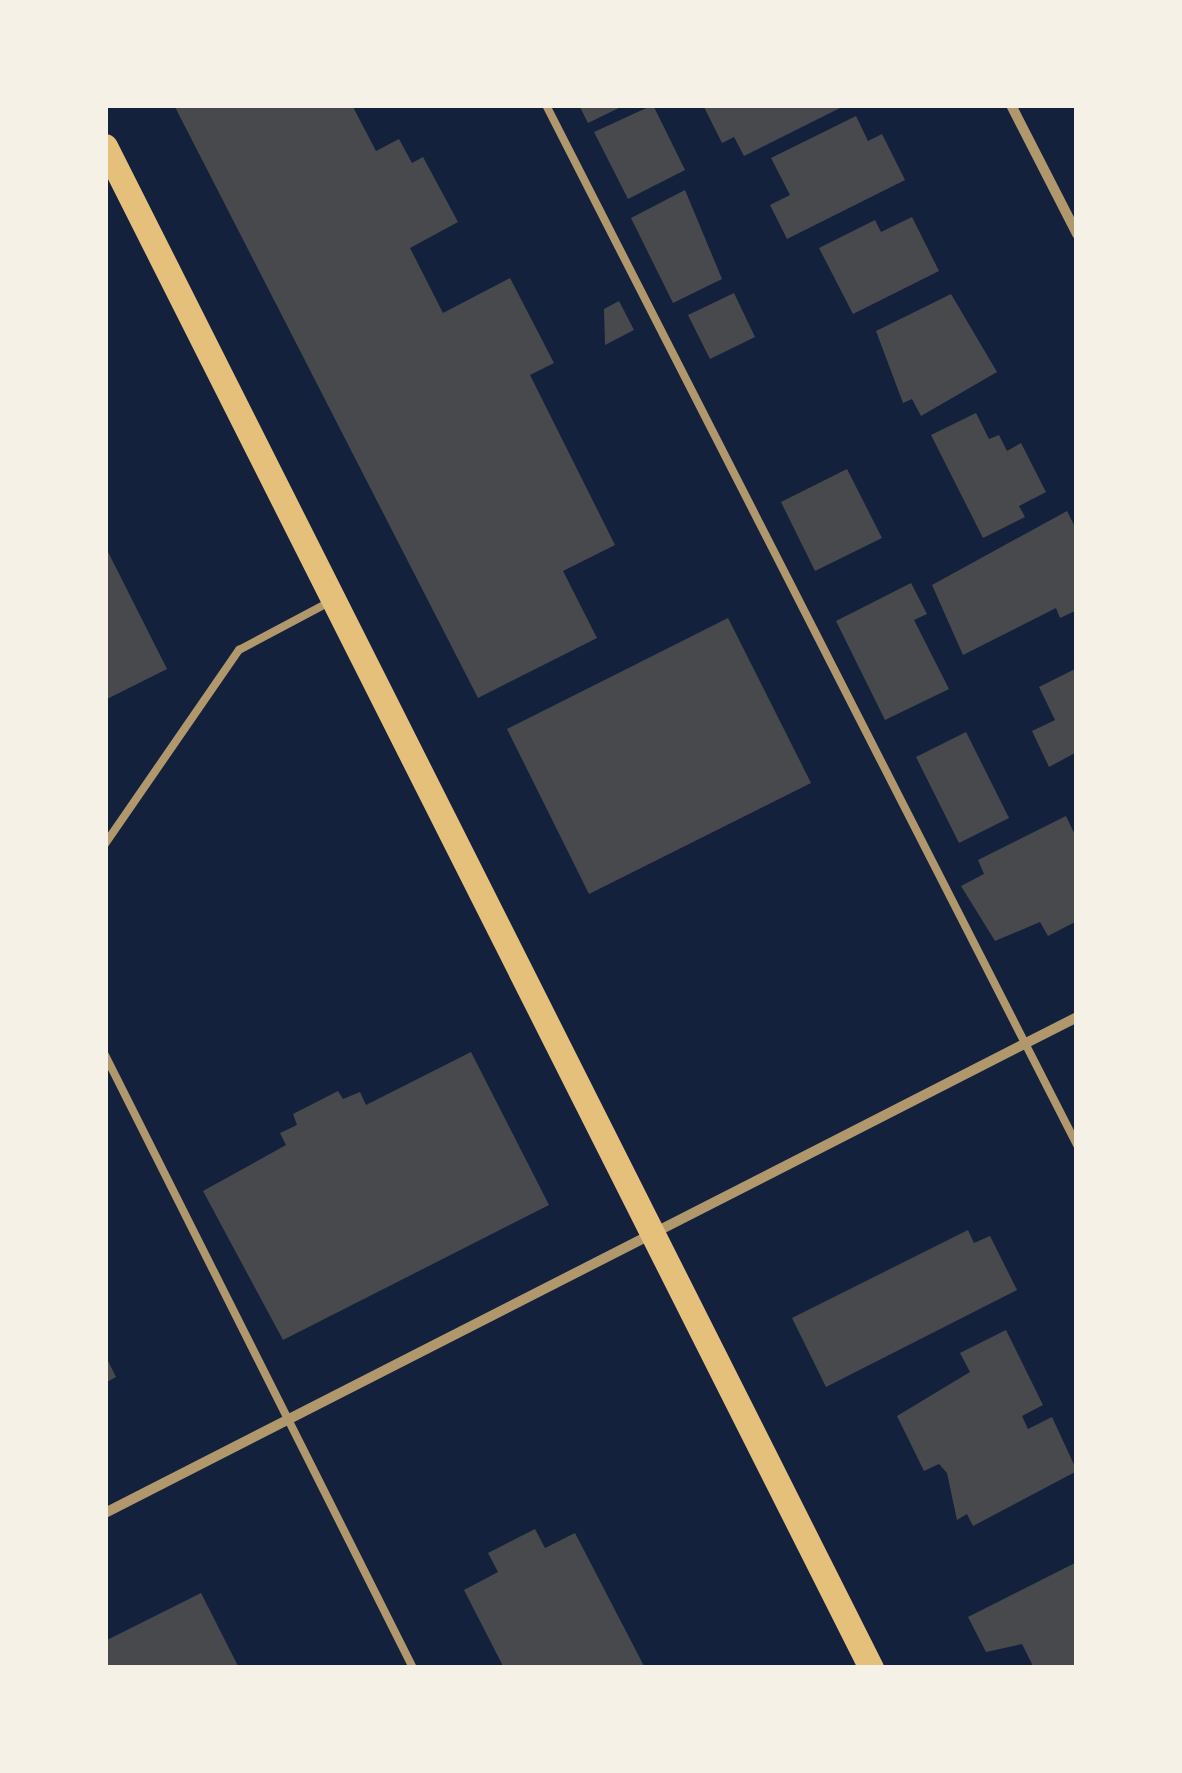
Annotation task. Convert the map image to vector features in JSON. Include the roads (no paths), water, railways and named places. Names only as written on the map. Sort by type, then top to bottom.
[{"type":"main road","points":[[105,146],[871,1668]]},
{"type":"street","points":[[1011,105],[1077,234]]},
{"type":"street","points":[[105,1513],[1077,1017]]},
{"type":"lane","points":[[546,105],[1077,1145]]},
{"type":"lane","points":[[105,844],[238,650],[334,600]]},
{"type":"lane","points":[[105,1055],[413,1668]]}]
